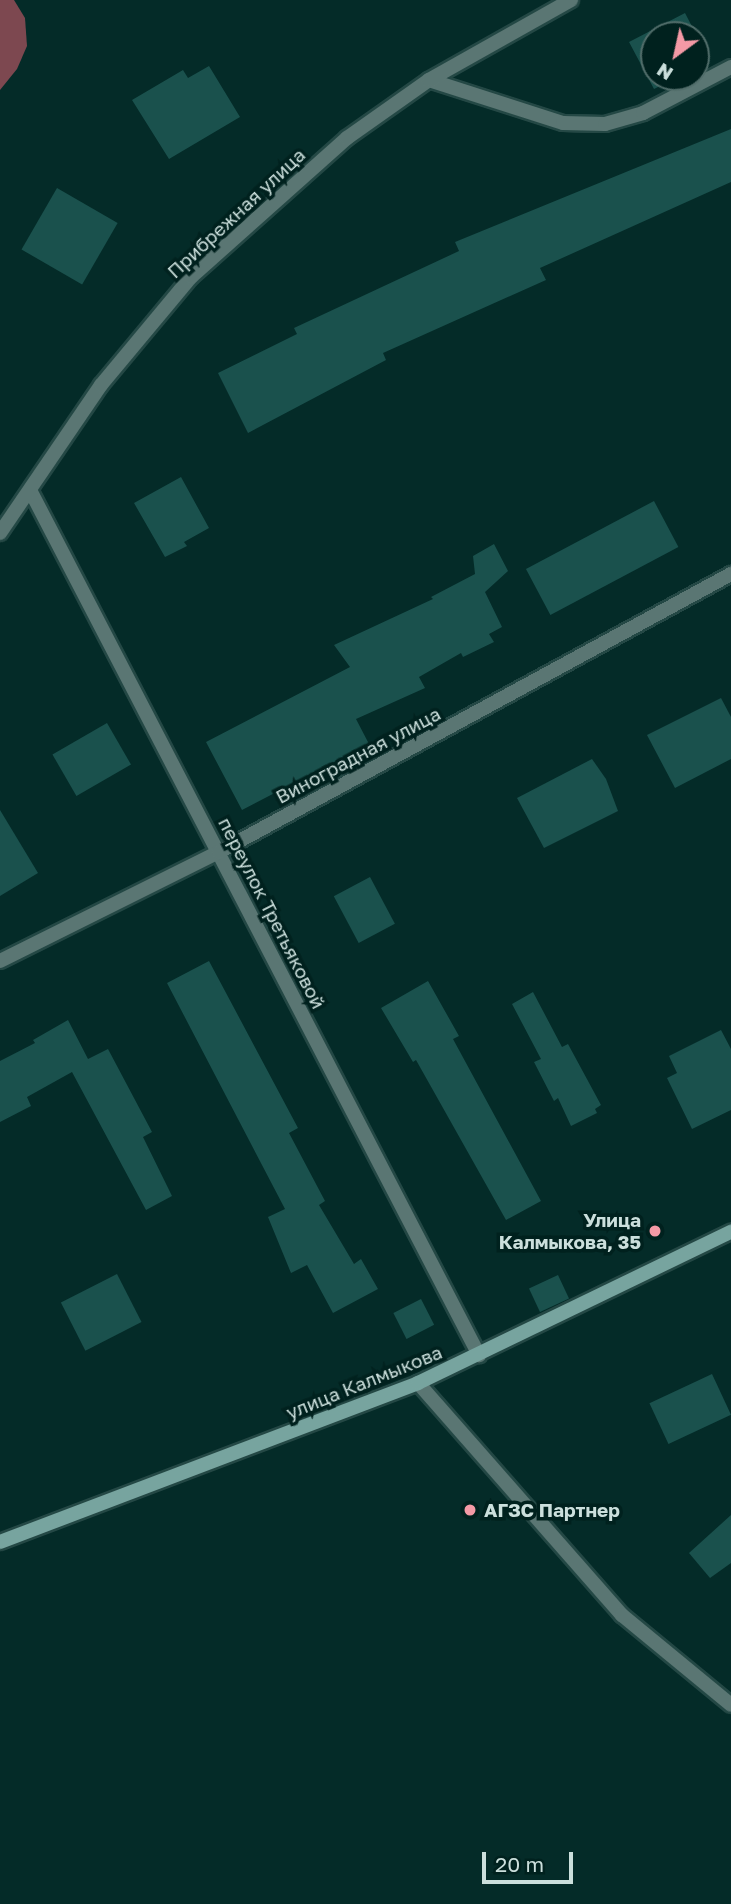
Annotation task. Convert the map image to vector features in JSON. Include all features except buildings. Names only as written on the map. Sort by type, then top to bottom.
[{"type":"main road","name":"улица Калмыкова","points":[[0,1542],[418,1383],[731,1232]]},
{"type":"street","name":"Прибрежная улица","points":[[0,533],[102,385],[191,277],[347,138],[429,80],[571,0]]},
{"type":"street","points":[[429,80],[564,123],[605,124],[643,113],[731,67]]},
{"type":"street","name":"переулок Третьяковой","points":[[30,490],[479,1355]]},
{"type":"street","name":"Виноградная улица","points":[[0,961],[219,852],[731,575]]},
{"type":"street","points":[[418,1383],[622,1615],[731,1705]]},
{"type":"shaded area","points":[[0,0],[14,0],[25,18],[27,46],[17,69],[0,90]]},
{"type":"place","name":"Улица Калмыкова, 35","points":[[655,1231]]},
{"type":"place","name":"АГЗС Партнер","points":[[470,1510]]}]
